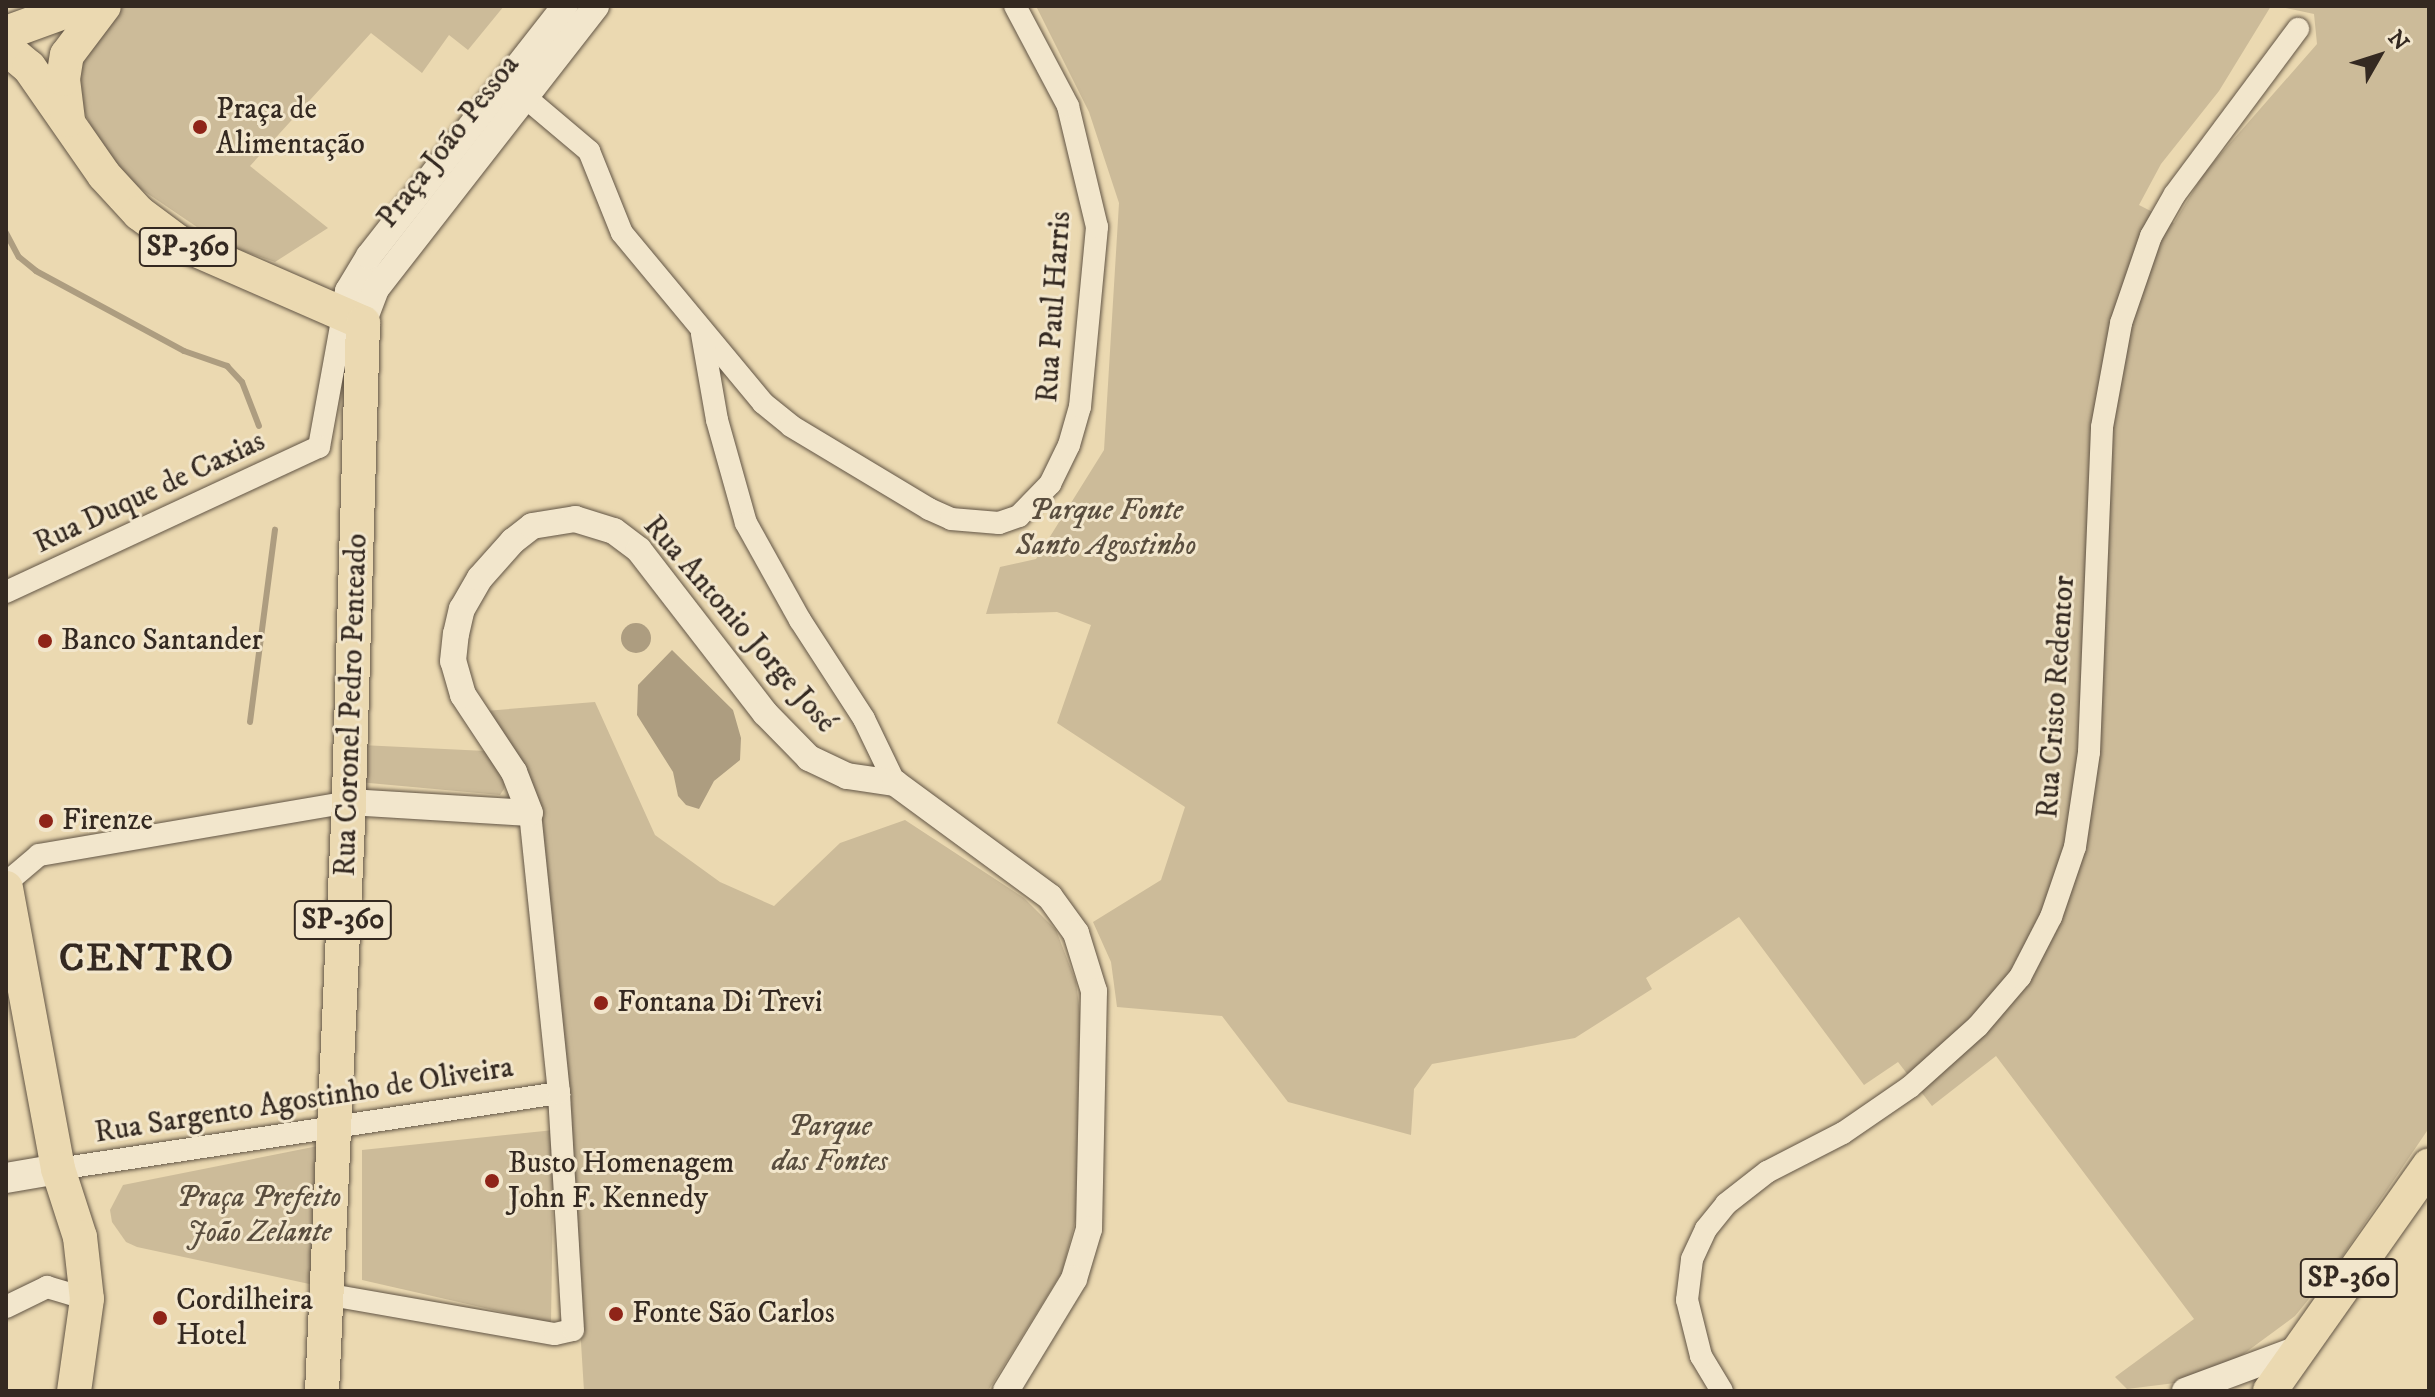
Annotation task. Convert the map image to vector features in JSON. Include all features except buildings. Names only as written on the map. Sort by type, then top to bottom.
[{"type":"main road","points":[[6,33],[80,6]]},
{"type":"main road","points":[[69,128],[63,79],[67,55],[104,6]]},
{"type":"main road","name":"SP-360","points":[[6,48],[29,67],[69,128],[139,213],[178,242],[353,319]]},
{"type":"main road","name":"Rua Coronel Pedro Penteado","points":[[322,1391],[349,802],[360,450],[353,319]]},
{"type":"main road","points":[[6,885],[15,985],[58,1169],[80,1237],[87,1299],[74,1391]]},
{"type":"main road","name":"SP-360","points":[[2270,1391],[2429,1166]]},
{"type":"main road","points":[[6,1178],[58,1169]]},
{"type":"street","name":"Praça João Pessoa","points":[[514,89],[565,6]]},
{"type":"street","name":"Praça João Pessoa","points":[[353,319],[348,291],[369,256],[514,89],[596,6]]},
{"type":"street","name":"Rua Paul Harris","points":[[702,333],[763,403],[791,426],[929,509],[982,524],[1019,516],[1050,484],[1076,420],[1097,227],[1068,106],[1015,6]]},
{"type":"street","name":"Rua Cristo Redentor","points":[[1722,1391],[1701,1356],[1687,1300],[1692,1259],[1706,1229],[1726,1204],[1767,1172],[1843,1133],[1910,1087],[1978,1026],[2020,977],[2051,917],[2075,847],[2089,752],[2102,427],[2121,323],[2151,236],[2175,194],[2298,29]]},
{"type":"street","points":[[514,89],[589,151],[622,233],[702,333],[717,420],[746,523],[800,620],[864,719],[895,783]]},
{"type":"street","points":[[353,319],[319,447],[360,450]]},
{"type":"street","name":"Rua Duque de Caxias","points":[[6,592],[319,447]]},
{"type":"street","name":"Rua Antonio Jorge José","points":[[530,813],[514,772],[463,695],[453,661],[462,609],[480,578],[532,526],[554,521],[592,523],[614,531],[639,550],[765,713],[809,758],[847,776],[895,783],[1050,897],[1076,933],[1094,991],[1087,1240],[1074,1279],[1006,1391]]},
{"type":"street","points":[[6,885],[39,855],[349,802],[530,813],[559,1093],[574,1326],[568,1335],[555,1334],[325,1294]]},
{"type":"street","name":"Rua Sargento Agostinho de Oliveira","points":[[58,1169],[559,1093]]},
{"type":"street","points":[[6,1307],[47,1287],[87,1299]]},
{"type":"street","points":[[2185,1391],[2298,1349]]},
{"type":"green space","points":[[124,6],[504,6],[468,50],[449,35],[422,73],[371,33],[250,166],[328,228],[275,262],[222,244],[135,185],[105,155],[80,103],[77,80],[80,56]]},
{"type":"green space","name":"Parque Fonte Santo Agostinho","points":[[1036,6],[2271,6],[2219,91],[2161,164],[2139,205],[2174,223],[2204,173],[2317,44],[2314,14],[2277,6],[2429,6],[2429,1128],[2335,1267],[2295,1316],[2234,1361],[2183,1382],[2127,1389],[2115,1377],[2194,1319],[1996,1056],[1932,1106],[1898,1062],[1864,1085],[1739,917],[1646,978],[1652,989],[1575,1038],[1432,1064],[1414,1089],[1411,1135],[1288,1102],[1222,1016],[1117,1007],[1111,962],[1093,922],[1161,880],[1185,807],[1057,723],[1091,625],[1057,612],[986,614],[1000,567],[1036,559],[1104,450],[1119,203],[1089,112]]},
{"type":"green space","name":"Parque das Fontes","points":[[595,702],[655,835],[720,882],[774,906],[840,843],[905,820],[1024,898],[1056,930],[1076,982],[1080,1013],[1076,1218],[1062,1272],[988,1391],[584,1391],[567,1116],[537,818],[485,711]]},
{"type":"green space","points":[[361,745],[486,751],[506,775],[504,789],[500,795],[358,782]]},
{"type":"green space","points":[[554,1130],[551,1323],[362,1280],[362,1150]]},
{"type":"green space","name":"Praça Prefeito João Zelante","points":[[318,1146],[314,1285],[137,1247],[126,1242],[112,1222],[110,1210],[123,1185]]},
{"type":"shaded area","points":[[636,623],[646,628],[651,638],[646,648],[636,653],[626,648],[621,638],[626,628]]},
{"type":"shaded area","points":[[672,650],[733,710],[741,738],[740,760],[714,781],[699,809],[686,805],[678,796],[673,772],[637,715],[638,685]]},
{"type":"waterway","points":[[6,233],[19,257],[36,271],[184,351],[227,366],[242,382],[259,426]]},
{"type":"waterway","points":[[250,722],[275,530]]},
{"type":"place","name":"Praça de Alimentação","points":[[200,127]]},
{"type":"place","name":"Banco Santander","points":[[45,641]]},
{"type":"place","name":"Firenze","points":[[46,821]]},
{"type":"place","name":"Fontana Di Trevi","points":[[601,1003]]},
{"type":"place","name":"Busto Homenagem John F. Kennedy","points":[[492,1181]]},
{"type":"place","name":"Fonte São Carlos","points":[[616,1314]]},
{"type":"place","name":"Cordilheira Hotel","points":[[160,1318]]},
{"type":"district","name":"CENTRO","points":[[147,960]]}]
